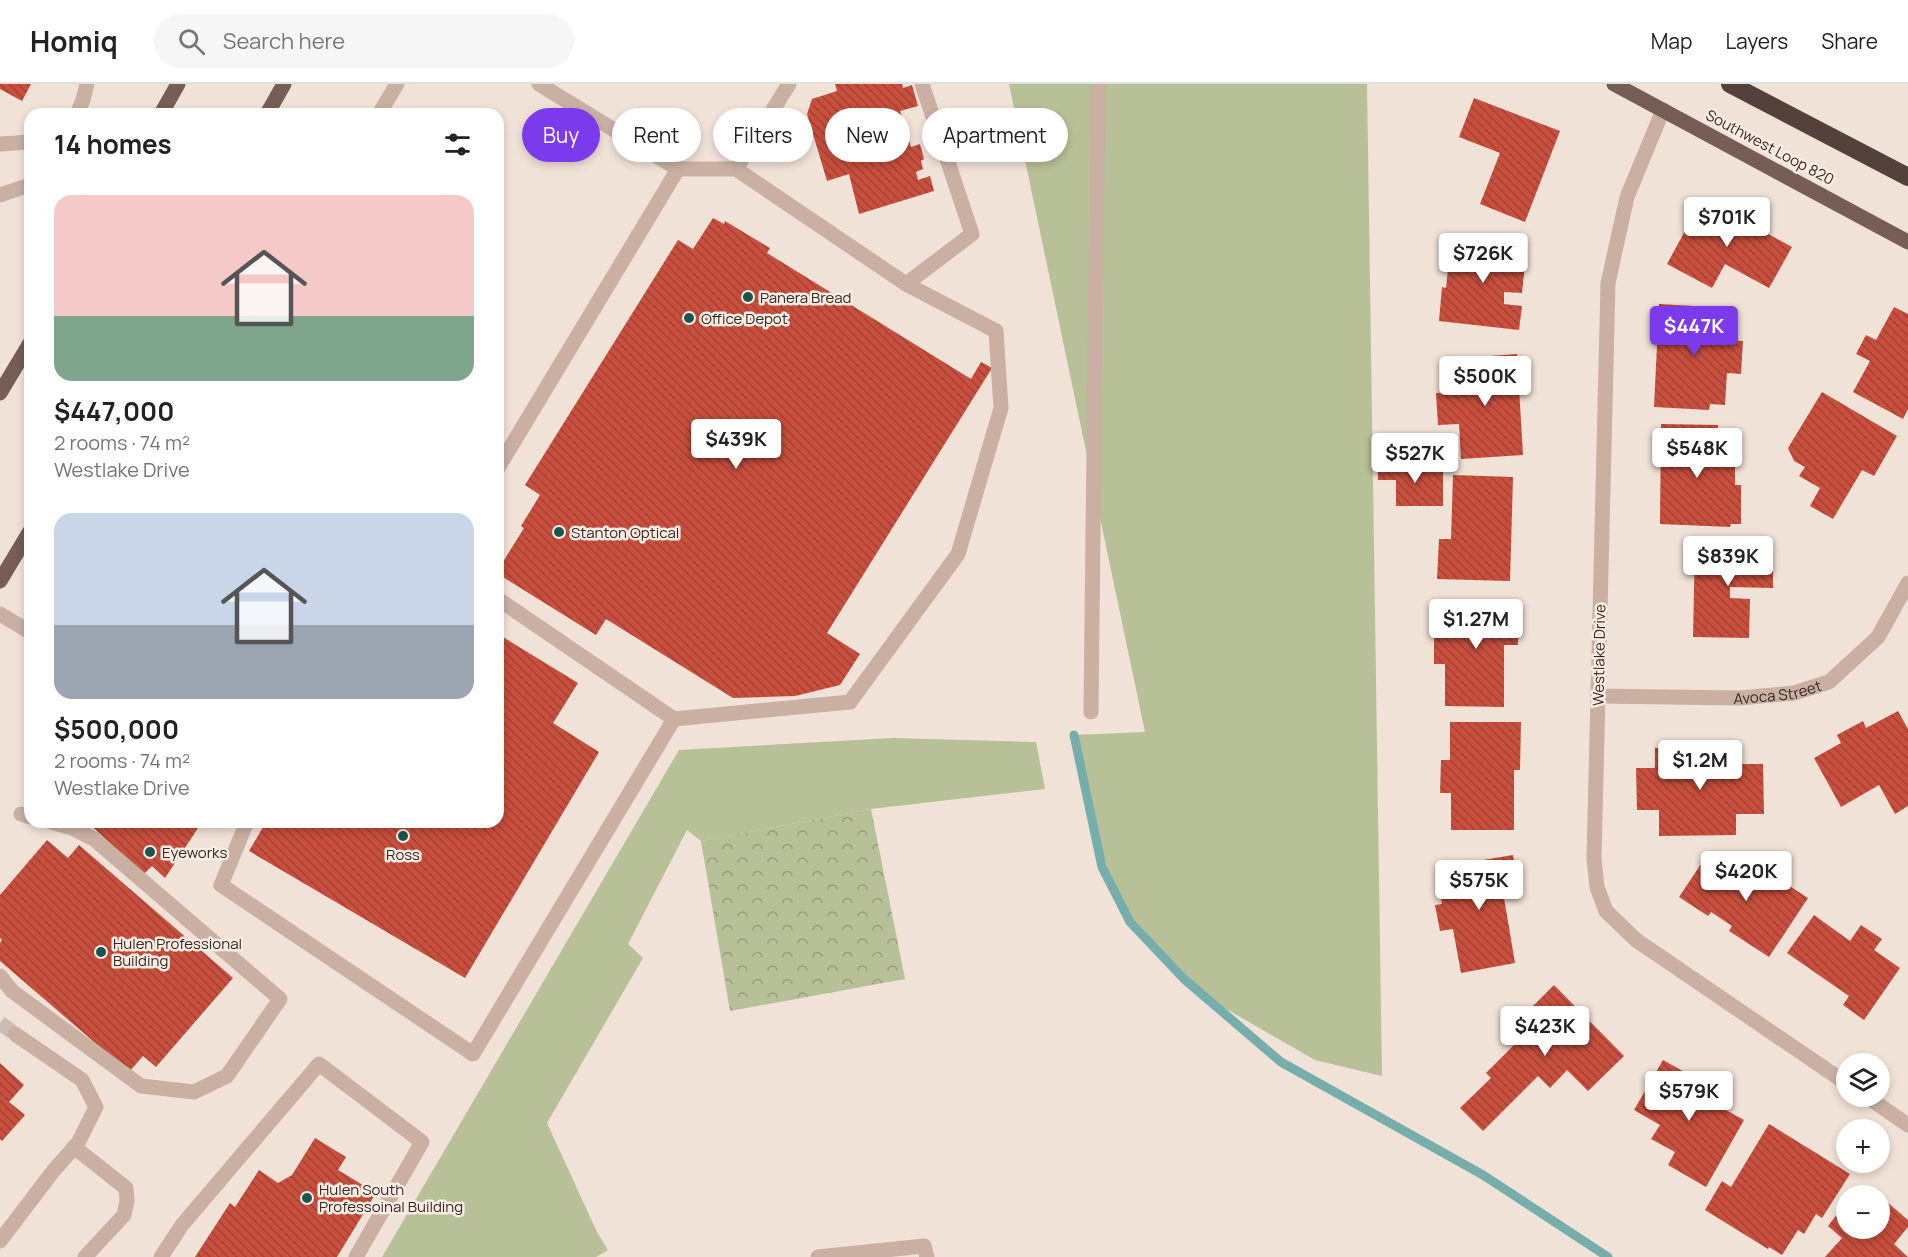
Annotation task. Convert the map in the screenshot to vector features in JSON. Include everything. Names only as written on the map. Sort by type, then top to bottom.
[{"type":"highway","points":[[1730,84],[1908,177]]},
{"type":"main road","points":[[164,108],[178,84]]},
{"type":"main road","points":[[270,108],[284,84]]},
{"type":"main road","name":"Southwest Loop 820","points":[[1614,84],[1908,242]]},
{"type":"main road","points":[[0,393],[24,353]]},
{"type":"main road","points":[[0,581],[24,541]]},
{"type":"street","points":[[80,108],[87,84]]},
{"type":"street","points":[[383,108],[397,84]]},
{"type":"street","points":[[504,603],[674,719],[850,702],[958,554],[1001,408],[996,331],[906,284],[736,169],[678,169],[539,84]]},
{"type":"street","points":[[736,169],[789,84]]},
{"type":"street","points":[[906,284],[972,234],[922,84]]},
{"type":"street","points":[[1091,712],[1098,84]]},
{"type":"street","name":"Westlake Drive","points":[[1663,110],[1628,197],[1608,282],[1594,859],[1597,887],[1606,911],[1636,940],[1836,1076]]},
{"type":"street","points":[[0,144],[24,142]]},
{"type":"street","points":[[504,458],[678,169]]},
{"type":"street","points":[[0,195],[24,187]]},
{"type":"street","name":"Avoca Street","points":[[1598,696],[1740,698],[1794,693],[1829,682],[1878,637],[1908,583]]},
{"type":"street","points":[[0,614],[24,628]]},
{"type":"street","points":[[245,828],[221,885],[473,1054],[674,719]]},
{"type":"street","points":[[0,976],[12,991],[141,1086],[194,1092],[227,1076],[280,999],[94,839],[72,828]]},
{"type":"street","points":[[0,1241],[76,1145],[96,1107],[82,1080],[15,1034]]},
{"type":"street","points":[[161,1257],[182,1226],[320,1064],[422,1142],[356,1257]]},
{"type":"street","points":[[1882,1107],[1908,1125]]},
{"type":"street","points":[[76,1145],[126,1188],[124,1215],[85,1257]]},
{"type":"street","points":[[818,1257],[924,1246],[927,1257]]},
{"type":"green space","points":[[1009,84],[1367,84],[1382,1076],[1315,1060],[1200,994],[1136,928],[1102,867],[1074,735],[1145,732],[1025,162],[1068,162],[1068,108],[1014,108]]},
{"type":"green space","points":[[893,738],[1036,742],[1045,789],[871,809],[701,841],[687,830],[628,944],[643,958],[547,1123],[597,1232],[608,1250],[596,1257],[382,1257],[679,750]]},
{"type":"green space","points":[[871,809],[905,979],[730,1011],[701,841]]},
{"type":"building","points":[[0,84],[31,84],[22,101],[0,89]]},
{"type":"building","points":[[835,84],[902,84],[903,88],[912,85],[918,106],[910,108],[825,108],[825,162],[910,162],[910,144],[911,147],[920,144],[923,169],[916,172],[918,180],[930,176],[934,191],[859,214],[849,174],[827,181],[813,134],[813,108],[809,108],[812,99],[837,91]]},
{"type":"building","points":[[1474,98],[1560,131],[1525,222],[1480,204],[1500,153],[1459,137]]},
{"type":"building","points":[[1703,198],[1792,247],[1769,288],[1725,264],[1712,288],[1667,264]]},
{"type":"building","points":[[713,218],[724,224],[725,221],[770,248],[767,253],[971,379],[981,362],[992,368],[827,633],[860,654],[840,685],[795,696],[733,698],[606,619],[596,635],[504,578],[504,560],[524,528],[521,526],[540,495],[525,485],[678,240],[693,249]]},
{"type":"building","points":[[1468,238],[1527,245],[1522,293],[1504,292],[1504,304],[1522,306],[1519,330],[1439,321],[1442,287],[1446,288],[1451,241],[1468,243]]},
{"type":"building","points":[[1659,304],[1729,308],[1727,340],[1743,341],[1741,374],[1727,373],[1725,405],[1710,404],[1709,410],[1654,407]]},
{"type":"building","points":[[1894,307],[1908,314],[1908,409],[1903,419],[1853,392],[1870,361],[1856,354],[1866,335],[1876,340]]},
{"type":"building","points":[[1517,354],[1523,455],[1461,459],[1459,424],[1438,425],[1436,393],[1455,392],[1453,359]]},
{"type":"building","points":[[1822,392],[1897,436],[1874,476],[1862,470],[1833,519],[1810,506],[1820,488],[1799,476],[1805,467],[1794,461],[1788,448]]},
{"type":"building","points":[[1661,424],[1718,425],[1718,463],[1735,463],[1735,485],[1741,485],[1741,524],[1731,524],[1730,527],[1660,524]]},
{"type":"building","points":[[1378,465],[1443,466],[1443,506],[1396,506],[1396,480],[1378,480]]},
{"type":"building","points":[[1453,475],[1513,477],[1510,581],[1437,579],[1439,539],[1451,539]]},
{"type":"building","points":[[1695,543],[1773,545],[1773,588],[1730,587],[1730,598],[1750,599],[1749,638],[1693,637]]},
{"type":"building","points":[[1443,599],[1519,601],[1518,645],[1504,645],[1504,707],[1445,706],[1445,664],[1434,664],[1434,634],[1443,634]]},
{"type":"building","name":"Ross","points":[[504,638],[578,683],[553,723],[599,752],[465,978],[249,851],[262,828],[504,828]]},
{"type":"building","points":[[1898,711],[1908,729],[1908,806],[1895,814],[1879,785],[1841,807],[1814,758],[1841,743],[1837,735],[1863,721],[1866,728]]},
{"type":"building","points":[[1450,722],[1521,722],[1520,770],[1514,770],[1514,830],[1451,830],[1451,793],[1440,793],[1441,760],[1450,760]]},
{"type":"building","points":[[1733,746],[1733,764],[1763,764],[1764,814],[1736,814],[1736,835],[1659,836],[1659,810],[1637,810],[1636,768],[1655,768],[1655,748]]},
{"type":"building","name":"Eyeworks","points":[[94,828],[198,828],[165,878],[152,866],[144,874]]},
{"type":"building","name":"Hulen Professional Building","points":[[47,840],[68,858],[79,845],[233,978],[156,1067],[143,1056],[129,1072],[0,961],[2,940],[0,938],[0,895]]},
{"type":"building","points":[[1740,854],[1808,898],[1769,957],[1729,931],[1732,926],[1711,912],[1708,916],[1679,897],[1703,861],[1726,876]]},
{"type":"building","points":[[1513,855],[1520,896],[1504,898],[1515,963],[1461,973],[1453,929],[1440,931],[1435,905],[1442,904],[1436,868]]},
{"type":"building","points":[[1814,915],[1850,941],[1861,925],[1882,939],[1874,950],[1900,968],[1864,1020],[1843,1005],[1849,996],[1787,953]]},
{"type":"building","points":[[1554,985],[1624,1056],[1588,1091],[1567,1070],[1550,1088],[1538,1076],[1483,1131],[1460,1108],[1491,1078],[1486,1073],[1528,1031],[1515,1018],[1523,1011],[1526,1013]]},
{"type":"building","points":[[1663,1060],[1697,1079],[1695,1082],[1729,1101],[1724,1109],[1744,1120],[1706,1187],[1668,1165],[1675,1152],[1651,1139],[1660,1125],[1634,1110]]},
{"type":"building","points":[[0,1063],[24,1085],[9,1102],[25,1115],[2,1141],[0,1139]]},
{"type":"building","points":[[1769,1124],[1836,1165],[1836,1173],[1850,1174],[1843,1185],[1836,1185],[1836,1196],[1822,1218],[1816,1214],[1804,1234],[1798,1230],[1782,1255],[1769,1247],[1768,1249],[1705,1210],[1722,1181],[1731,1187]]},
{"type":"building","name":"Hulen South Professoinal Building","points":[[315,1138],[346,1157],[338,1170],[376,1193],[337,1257],[195,1257],[230,1203],[235,1207],[259,1170],[278,1183],[292,1175]]},
{"type":"building","points":[[1890,1205],[1908,1220],[1908,1227],[1894,1244],[1908,1257],[1825,1257],[1841,1239],[1890,1239]]},
{"type":"building","points":[[1836,1216],[1836,1233],[1828,1226]]},
{"type":"waterway","points":[[1074,735],[1102,867],[1130,922],[1184,979],[1281,1062],[1483,1175],[1608,1257]]},
{"type":"tunnel","points":[[0,1023],[15,1034]]},
{"type":"place","name":"Panera Bread","points":[[748,297]]},
{"type":"place","name":"Office Depot","points":[[689,318]]},
{"type":"place","name":"Stanton Optical","points":[[559,532]]},
{"type":"place","name":"Ross","points":[[403,836]]},
{"type":"place","name":"Eyeworks","points":[[150,852]]},
{"type":"place","name":"Hulen Professional Building","points":[[101,952]]},
{"type":"place","name":"Hulen South Professoinal Building","points":[[307,1198]]}]
